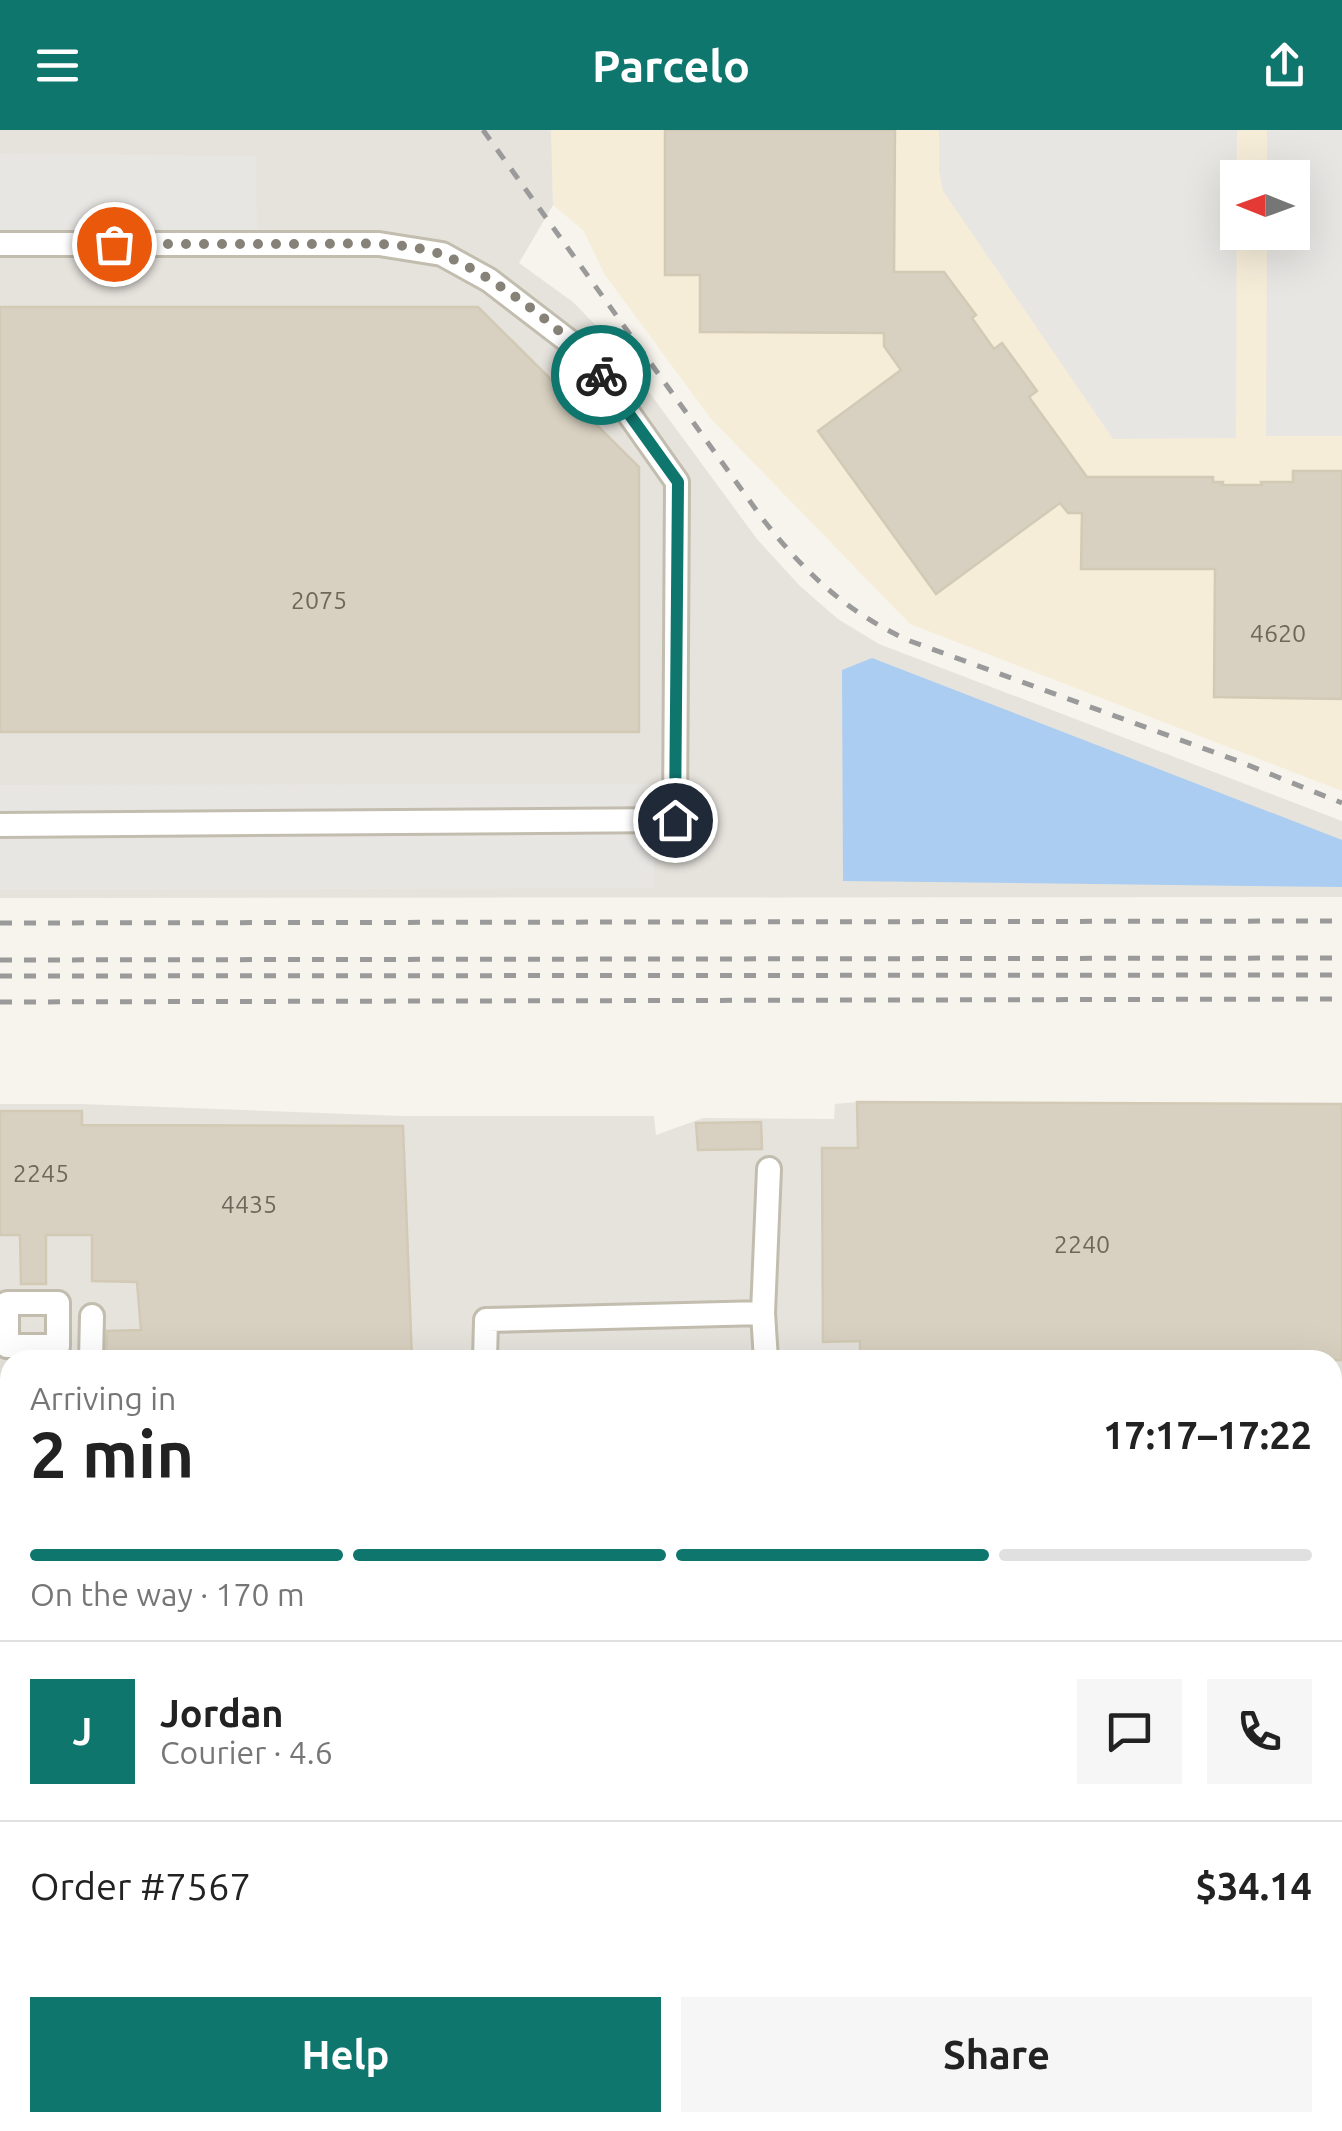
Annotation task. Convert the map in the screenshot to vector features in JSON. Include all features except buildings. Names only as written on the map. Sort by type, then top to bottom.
[{"type":"street","points":[[0,244],[379,244],[442,254],[489,280],[588,356],[678,482],[675,820],[0,825]]},
{"type":"street","points":[[765,1350],[763,1313],[769,1168]]},
{"type":"street","points":[[484,1350],[486,1320],[763,1313]]},
{"type":"street","points":[[91,1350],[92,1316]]},
{"type":"shaded area","points":[[0,130],[551,130],[553,205],[519,263],[573,302],[613,343],[757,539],[800,586],[838,619],[879,644],[1342,821],[1342,897],[0,898]]},
{"type":"shaded area","points":[[551,130],[1342,130],[1342,791],[910,624],[711,419],[605,275],[583,230],[553,205]]},
{"type":"shaded area","points":[[939,130],[1237,130],[1237,160],[1220,160],[1220,250],[1237,250],[1236,438],[1113,439],[943,191]]},
{"type":"shaded area","points":[[1267,130],[1342,130],[1342,436],[1266,436],[1267,250],[1310,250],[1310,160],[1267,160]]},
{"type":"shaded area","points":[[0,154],[256,156],[257,252],[0,255]]},
{"type":"shaded area","points":[[654,784],[654,888],[0,890],[0,785]]},
{"type":"shaded area","points":[[0,1104],[403,1116],[654,1116],[656,1135],[703,1118],[834,1119],[835,1104],[1342,1104],[1342,1350],[0,1350]]},
{"type":"water","points":[[872,658],[1342,840],[1342,887],[843,881],[842,670]]},
{"type":"railway","points":[[483,130],[762,518],[794,556],[847,604],[910,641],[1342,803]]},
{"type":"railway","points":[[0,923],[1342,921]]},
{"type":"railway","points":[[0,960],[1342,958]]},
{"type":"railway","points":[[0,976],[1342,975]]},
{"type":"railway","points":[[0,1002],[1342,999]]},
{"type":"way so far","points":[[114,244],[379,244],[442,254],[489,280],[544,319],[588,356],[601,375]]},
{"type":"route","points":[[601,375],[678,482],[675,820]]}]
